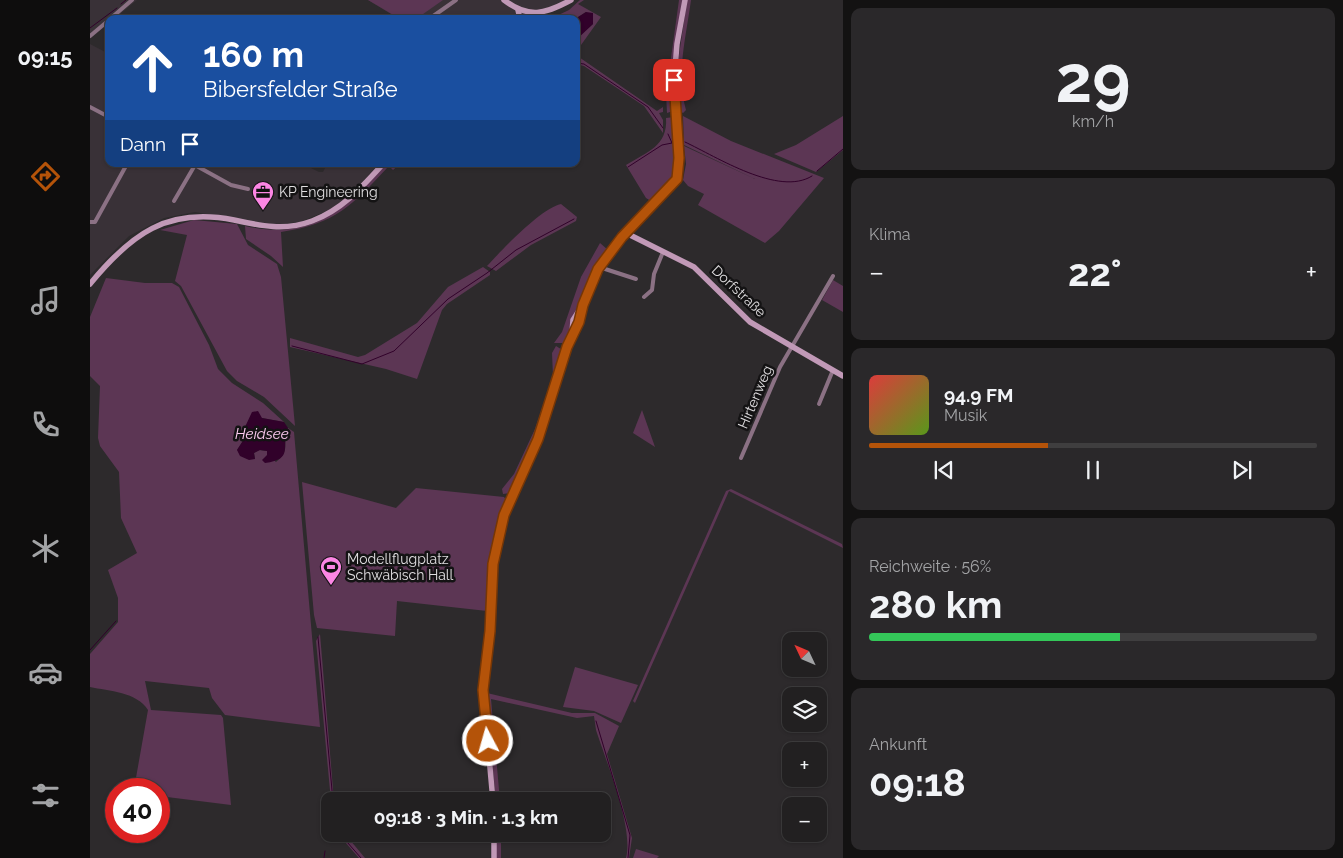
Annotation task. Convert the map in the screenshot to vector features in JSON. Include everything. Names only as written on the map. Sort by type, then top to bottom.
[{"type":"street","points":[[114,15],[132,0]]},
{"type":"street","points":[[435,15],[456,0]]},
{"type":"street","points":[[504,0],[518,10],[528,14],[546,11]]},
{"type":"street","points":[[541,15],[570,0]]},
{"type":"street","points":[[492,792],[484,704],[493,564],[504,515],[538,439],[571,338],[574,320],[583,305],[599,267],[626,233],[670,188],[679,171],[674,80],[677,44],[685,0]]},
{"type":"street","points":[[518,10],[519,15]]},
{"type":"street","points":[[90,36],[105,23]]},
{"type":"street","points":[[90,107],[105,115]]},
{"type":"street","points":[[90,222],[95,222],[125,167]]},
{"type":"street","points":[[174,201],[192,167]]},
{"type":"street","points":[[199,167],[230,185],[248,189]]},
{"type":"street","points":[[90,284],[121,249],[141,233],[161,224],[180,218],[204,216],[263,227],[302,224],[340,207],[380,167]]},
{"type":"street","name":"Dorfstraße","points":[[626,233],[699,270],[750,322],[843,376]]},
{"type":"street","points":[[644,298],[652,290],[654,274],[663,252]]},
{"type":"street","points":[[599,267],[636,279]]},
{"type":"street","name":"Hirtenweg","points":[[741,458],[780,367],[833,276]]},
{"type":"street","points":[[819,404],[833,370]]},
{"type":"street","points":[[494,842],[494,858]]},
{"type":"shaded area","points":[[90,0],[137,0],[119,15],[105,15],[105,26],[90,39]]},
{"type":"shaded area","points":[[368,0],[566,0],[524,15],[392,15]]},
{"type":"shaded area","points":[[368,0],[443,0],[422,15],[393,15]]},
{"type":"shaded area","points":[[580,0],[584,0],[578,4],[601,17],[580,46],[580,35],[593,24],[586,12],[580,16],[558,15],[569,10]]},
{"type":"shaded area","points":[[679,0],[683,0],[673,60],[673,111],[667,113],[666,94]]},
{"type":"shaded area","points":[[687,0],[691,0],[682,69],[683,96],[686,110],[683,113],[678,110],[677,69]]},
{"type":"shaded area","points":[[90,44],[105,52],[105,167],[309,167],[323,172],[326,167],[376,167],[347,198],[334,208],[300,222],[265,225],[195,212],[164,218],[129,236],[90,275]]},
{"type":"shaded area","points":[[580,58],[657,111],[663,107],[663,112],[659,113],[663,120],[663,133],[644,106],[580,65]]},
{"type":"shaded area","points":[[683,116],[731,141],[824,178],[779,231],[765,243],[698,205],[704,194],[688,186],[683,180],[686,164],[684,146],[755,179],[684,145]]},
{"type":"shaded area","points":[[843,116],[843,150],[816,172],[774,154],[796,145]]},
{"type":"shaded area","points":[[674,117],[677,153],[674,175],[662,193],[651,201],[646,198],[626,165],[648,152],[660,142],[666,128],[666,118]]},
{"type":"shaded area","points":[[383,167],[388,167],[342,211],[316,224],[281,232],[283,267],[271,256],[246,239],[245,226],[269,230],[289,229],[308,225],[325,218],[341,208]]},
{"type":"shaded area","points":[[561,204],[577,217],[576,221],[531,245],[496,271],[487,266],[533,221],[552,207]]},
{"type":"shaded area","points":[[194,220],[237,224],[248,245],[277,264],[281,277],[295,426],[264,397],[237,381],[227,371],[181,286],[175,281],[187,235],[160,230]]},
{"type":"shaded area","points":[[600,243],[608,250],[572,319],[567,343],[554,343],[562,332],[581,277]]},
{"type":"shaded area","points":[[483,267],[490,272],[490,275],[447,304],[442,310],[417,379],[386,369],[290,347],[290,338],[358,357],[365,355],[417,323],[448,287]]},
{"type":"shaded area","points":[[106,278],[145,283],[172,283],[179,287],[209,345],[218,369],[232,383],[263,403],[284,422],[262,418],[245,427],[246,436],[237,450],[255,459],[254,453],[259,450],[267,451],[267,455],[276,462],[284,453],[288,428],[294,432],[320,727],[225,715],[212,698],[209,688],[145,681],[151,710],[221,715],[223,718],[231,805],[170,797],[170,778],[136,778],[148,710],[137,699],[130,696],[90,687],[90,654],[118,622],[118,598],[108,570],[137,553],[121,518],[119,472],[100,446],[98,438],[100,386],[90,376],[90,317]]},
{"type":"shaded area","points":[[833,280],[843,286],[843,312],[822,300]]},
{"type":"shaded area","points":[[556,346],[564,351],[543,420],[510,493],[503,494],[502,489],[514,474],[535,429],[553,376],[552,353]]},
{"type":"shaded area","points":[[642,410],[655,447],[633,433]]},
{"type":"shaded area","points":[[302,482],[396,508],[416,488],[504,497],[506,500],[491,551],[487,611],[397,601],[395,636],[317,628],[314,615]]},
{"type":"shaded area","points":[[731,489],[842,544],[843,548],[729,491],[635,703],[633,701],[726,491]]},
{"type":"shaded area","points":[[320,634],[333,792],[330,792],[316,641]]},
{"type":"shaded area","points":[[575,667],[638,685],[621,723],[594,711],[563,707]]},
{"type":"shaded area","points":[[487,693],[572,713],[595,713],[619,726],[607,754],[632,838],[629,858],[626,858],[627,845],[623,812],[596,730],[594,716],[577,718],[491,699],[499,792],[495,792],[486,701]]},
{"type":"shaded area","points":[[345,842],[352,842],[365,858],[359,858]]},
{"type":"shaded area","points":[[496,842],[501,842],[501,858],[495,858]]},
{"type":"shaded area","points":[[636,849],[659,856],[657,858],[633,858]]},
{"type":"water","points":[[586,12],[593,13],[593,24],[580,36],[580,16]]},
{"type":"water","name":"Heidsee","points":[[258,411],[262,418],[284,422],[288,428],[285,451],[280,458],[274,461],[265,463],[262,460],[267,455],[267,451],[260,450],[254,453],[255,459],[249,460],[240,456],[237,450],[246,436],[245,427],[252,412]]},
{"type":"waterway","points":[[121,4],[126,0]]},
{"type":"waterway","points":[[108,15],[117,8]]},
{"type":"waterway","points":[[90,28],[105,17]]},
{"type":"waterway","points":[[580,64],[584,64],[648,107],[663,128]]},
{"type":"waterway","points":[[628,167],[662,145],[672,143],[668,134]]},
{"type":"waterway","points":[[685,142],[731,165],[766,178],[783,182],[798,181],[812,176]]},
{"type":"waterway","points":[[817,171],[843,149]]},
{"type":"waterway","points":[[292,346],[362,364],[394,351],[448,299],[487,273],[516,250],[574,219]]},
{"type":"waterway","points":[[90,650],[116,621]]},
{"type":"waterway","points":[[318,637],[332,792]]},
{"type":"waterway","points":[[596,721],[630,835],[628,858]]},
{"type":"waterway","points":[[347,842],[361,858]]},
{"type":"waterway","points":[[324,858],[325,851]]},
{"type":"place","name":"KP Engineering","points":[[263,211]]},
{"type":"place","name":"Modellflugplatz Schwäbisch Hall","points":[[331,586]]},
{"type":"route","points":[[488,741],[483,690],[490,631],[493,564],[504,515],[511,495],[538,439],[567,347],[579,322],[583,305],[598,269],[622,237],[677,179],[679,158],[674,80]]}]
